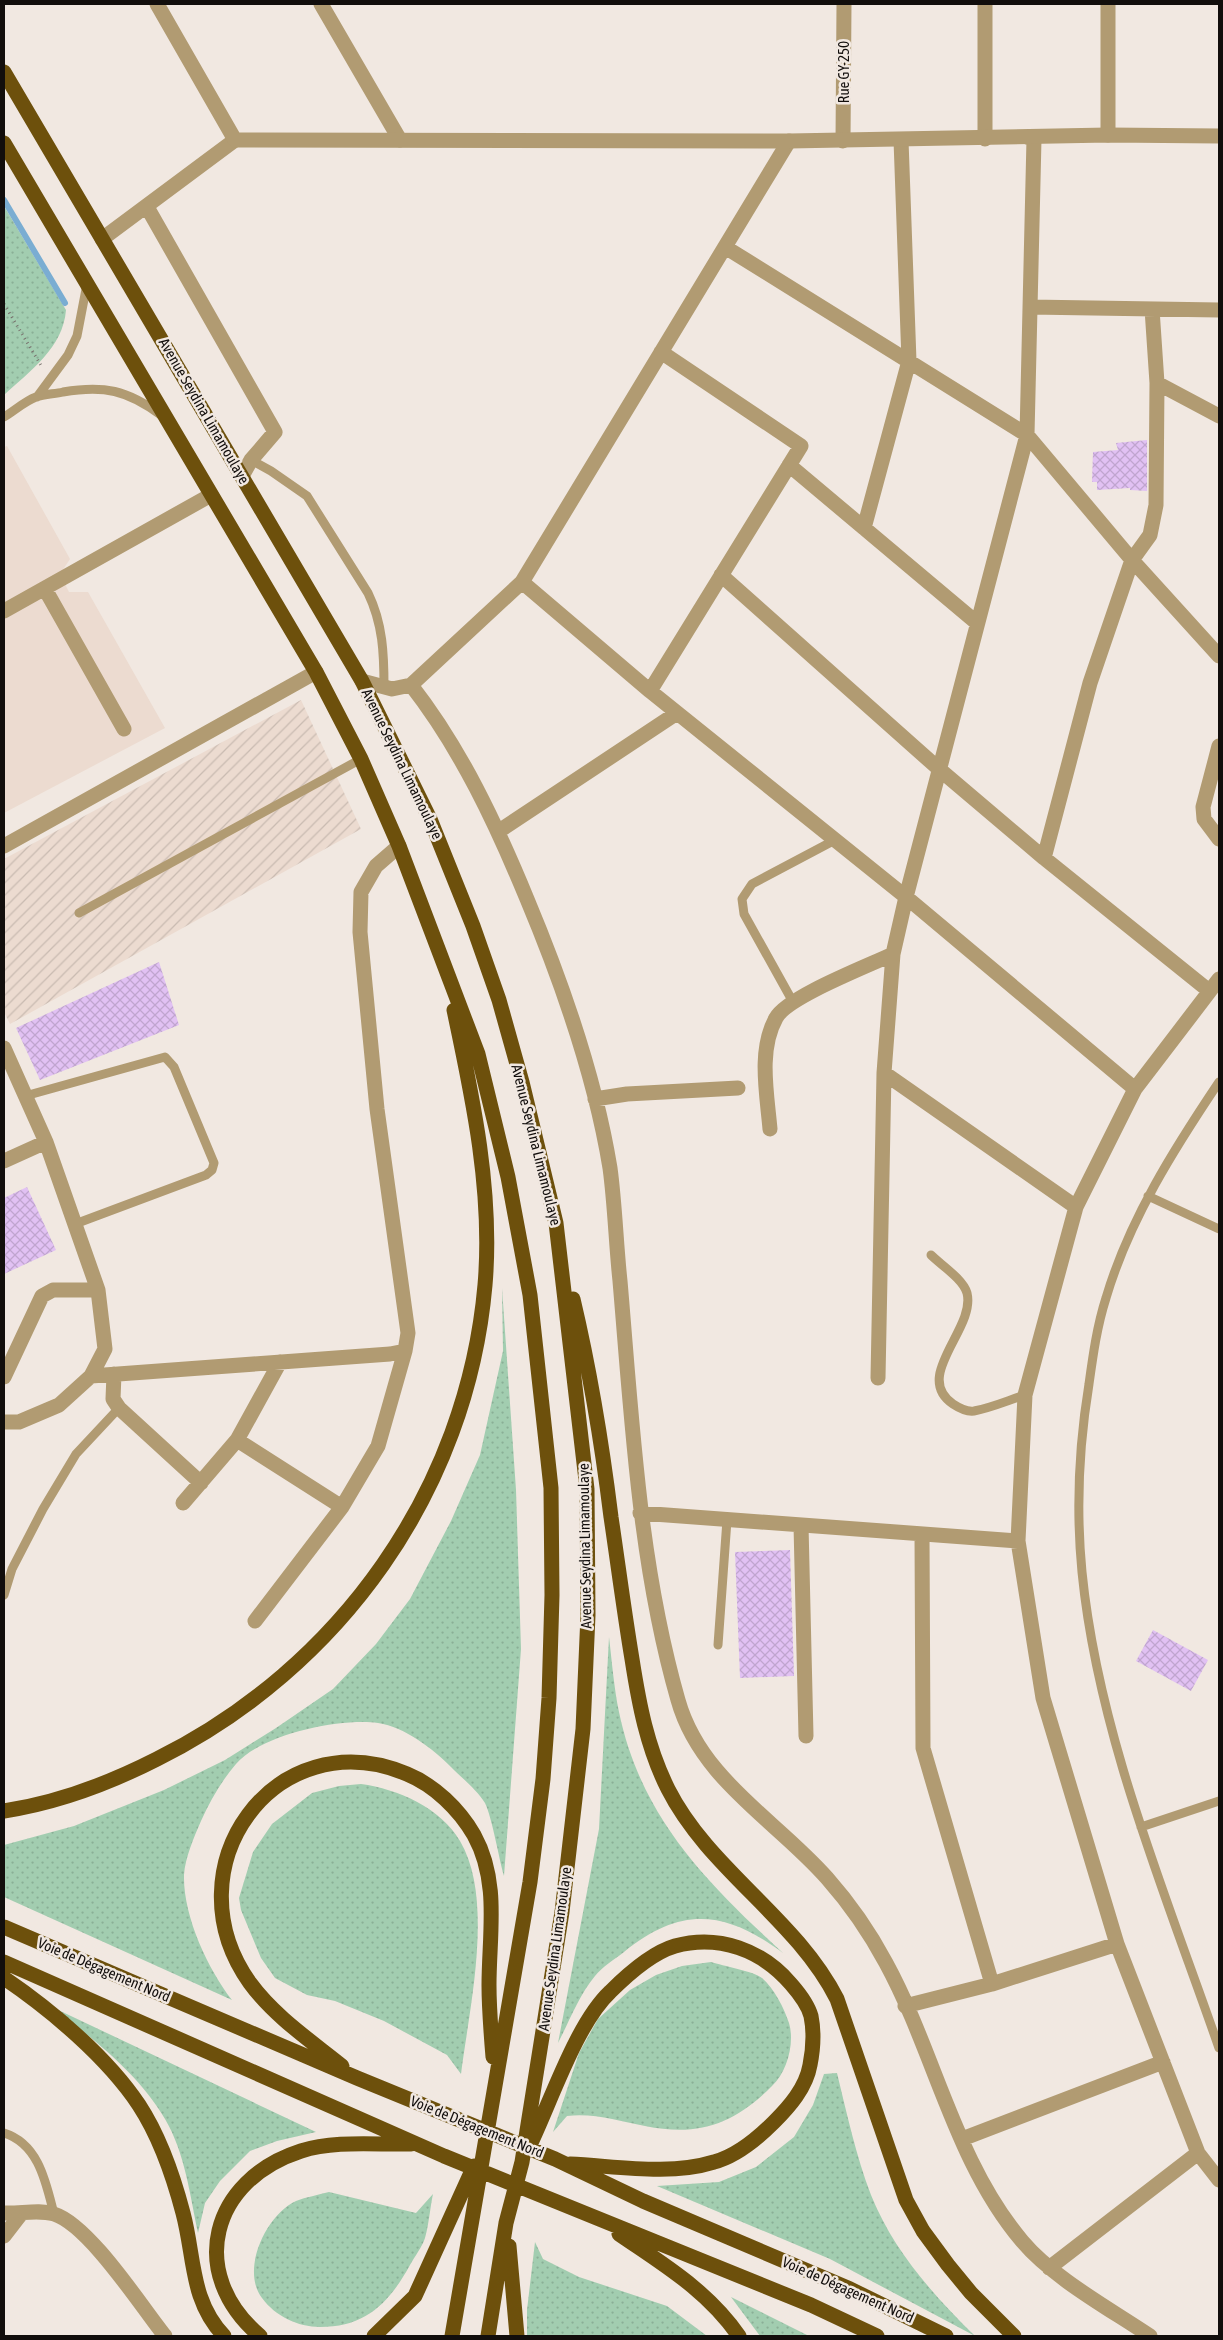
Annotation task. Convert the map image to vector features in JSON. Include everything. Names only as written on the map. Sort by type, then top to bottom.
[{"type":"highway","name":"Avenue Seydina Limamoulaye","points":[[4,72],[362,681],[430,819],[473,926],[499,1000],[522,1082],[556,1222],[587,1489],[588,1615],[583,1729],[562,1912],[522,2162],[506,2223],[488,2336]]},
{"type":"highway","points":[[4,144],[316,672],[362,759],[399,846],[478,1054],[508,1177],[530,1295],[542,1387],[551,1488],[552,1595],[549,1698],[543,1779],[530,1882],[482,2149],[452,2336]]},
{"type":"highway","points":[[4,1811],[80,1792],[132,1772],[194,1741],[248,1706],[302,1660],[358,1600],[401,1538],[427,1490],[449,1439],[468,1380],[480,1320],[487,1257],[486,1216],[475,1106],[442,957]]},
{"type":"highway","points":[[556,1222],[589,1373],[602,1450],[620,1589],[639,1705],[654,1758],[679,1810],[728,1868],[806,1951],[824,1974],[837,1999],[906,2200],[924,2231],[948,2265],[971,2293],[1014,2336]]},
{"type":"highway","points":[[357,2078],[275,2011],[251,1984],[240,1966],[224,1927],[221,1908],[222,1873],[228,1850],[237,1830],[250,1812],[265,1796],[287,1781],[307,1770],[332,1763],[374,1764],[397,1770],[418,1779],[440,1794],[459,1814],[474,1836],[485,1864],[491,1891],[492,1921],[489,1992],[495,2076]]},
{"type":"highway","name":"Voie de Dégagement Nord","points":[[4,1927],[357,2078],[559,2161],[644,2202],[850,2289],[946,2336]]},
{"type":"highway","points":[[522,2162],[571,2052],[589,2020],[608,1994],[650,1959],[674,1947],[701,1942],[734,1945],[756,1954],[772,1965],[799,1993],[810,2015],[813,2041],[810,2066],[800,2091],[783,2112],[762,2134],[738,2152],[714,2162],[683,2168],[559,2161]]},
{"type":"highway","name":"Voie de Dégagement Nord","points":[[4,1962],[444,2156],[811,2305],[877,2336]]},
{"type":"highway","points":[[4,1978],[27,1994],[92,2051],[138,2104],[161,2146],[174,2182],[184,2214],[199,2298],[211,2323],[224,2336]]},
{"type":"highway","points":[[260,2336],[250,2327],[225,2296],[217,2263],[217,2242],[222,2218],[235,2195],[251,2177],[275,2162],[303,2151],[340,2146],[416,2144]]},
{"type":"highway","points":[[374,2336],[415,2296],[482,2149]]},
{"type":"highway","points":[[597,2219],[696,2287],[717,2308],[739,2336]]},
{"type":"highway","points":[[506,2223],[517,2336]]},
{"type":"street","points":[[157,4],[235,140]]},
{"type":"street","points":[[321,4],[400,140]]},
{"type":"street","name":"Rue GY-250","points":[[843,141],[844,4]]},
{"type":"street","points":[[985,4],[985,139]]},
{"type":"street","points":[[1108,4],[1108,135]]},
{"type":"street","points":[[102,239],[148,207],[235,140],[843,141],[1108,135],[1219,136]]},
{"type":"street","points":[[878,1378],[884,1073],[893,954],[906,897],[1027,434],[1034,139],[1028,138]]},
{"type":"street","points":[[864,528],[909,361],[901,140]]},
{"type":"street","points":[[362,681],[397,689],[411,684],[522,582],[789,141]]},
{"type":"street","points":[[148,207],[275,432],[250,460],[242,476]]},
{"type":"street","points":[[725,247],[1027,434],[1132,560],[1219,656]]},
{"type":"street","points":[[1030,307],[1219,310]]},
{"type":"street","points":[[1044,858],[1090,683],[1132,560],[1150,535],[1156,504],[1157,383],[1152,309]]},
{"type":"street","points":[[650,691],[801,446],[661,352]]},
{"type":"street","points":[[1157,383],[1219,416]]},
{"type":"street","points":[[789,465],[977,623]]},
{"type":"street","points":[[4,612],[212,495]]},
{"type":"street","points":[[722,575],[939,769],[1044,858],[1208,990]]},
{"type":"street","points":[[522,582],[650,691],[906,897],[1135,1089]]},
{"type":"street","points":[[44,589],[124,729]]},
{"type":"street","points":[[4,846],[316,672]]},
{"type":"street","points":[[411,684],[432,712],[499,831],[560,977],[595,1099],[610,1169],[644,1543],[679,1704],[696,1742],[711,1767],[826,1877],[859,1918],[888,1965],[980,2178],[1023,2243],[1049,2268],[1150,2336]]},
{"type":"street","points":[[499,831],[677,713]]},
{"type":"street","points":[[1219,746],[1203,807],[1204,819],[1219,839]]},
{"type":"street","points":[[255,1621],[342,1506],[378,1446],[405,1351],[408,1332],[377,1109],[360,932],[361,892],[376,866],[399,846]]},
{"type":"street","points":[[770,1128],[765,1064],[770,1034],[776,1017],[793,1002],[893,954]]},
{"type":"street","points":[[1219,978],[1208,990],[1135,1089],[1076,1207],[1025,1395],[1018,1541],[1043,1698],[1117,1944],[1198,2153],[1219,2180]]},
{"type":"street","points":[[4,1048],[46,1142],[98,1290],[105,1350],[92,1376],[59,1405],[19,1422],[4,1422]]},
{"type":"street","points":[[884,1073],[1076,1207]]},
{"type":"street","points":[[595,1099],[627,1094],[738,1088]]},
{"type":"street","points":[[4,1160],[46,1142]]},
{"type":"street","points":[[4,1377],[42,1296],[53,1290],[98,1290]]},
{"type":"street","points":[[92,1376],[390,1354],[405,1351]]},
{"type":"street","points":[[182,1502],[201,1483],[237,1440],[280,1362]]},
{"type":"street","points":[[114,1374],[114,1399],[119,1408],[201,1483]]},
{"type":"street","points":[[237,1440],[342,1506]]},
{"type":"street","points":[[640,1513],[1018,1541]]},
{"type":"street","points":[[800,1525],[806,1736]]},
{"type":"street","points":[[922,1534],[923,1748],[992,1984]]},
{"type":"street","points":[[905,2006],[992,1984],[1117,1944]]},
{"type":"street","points":[[962,2139],[1163,2062]]},
{"type":"street","points":[[1049,2268],[1198,2153]]},
{"type":"street","points":[[4,2213],[41,2212],[54,2214],[75,2228],[99,2251],[164,2336]]},
{"type":"street","points":[[4,2236],[21,2214]]},
{"type":"lane","points":[[37,397],[68,355],[78,336],[87,284]]},
{"type":"lane","points":[[4,417],[37,397],[78,390],[104,389],[131,396],[167,419]]},
{"type":"lane","points":[[250,460],[278,476],[306,496],[368,593],[381,629],[384,687]]},
{"type":"lane","points":[[79,912],[362,759]]},
{"type":"lane","points":[[793,1002],[744,914],[742,899],[752,884],[835,840]]},
{"type":"lane","points":[[25,1096],[165,1057],[174,1067],[214,1163],[212,1170],[206,1175],[75,1224]]},
{"type":"lane","points":[[1219,1082],[1148,1196],[1124,1250],[1106,1299],[1094,1354],[1080,1458],[1082,1571],[1091,1635],[1107,1709],[1141,1826],[1219,2048]]},
{"type":"lane","points":[[1148,1196],[1219,1229]]},
{"type":"lane","points":[[930,1255],[957,1279],[967,1292],[968,1306],[944,1361],[938,1382],[945,1398],[961,1409],[973,1411],[1025,1395]]},
{"type":"lane","points":[[4,1595],[12,1569],[43,1509],[76,1454],[119,1408]]},
{"type":"lane","points":[[718,1645],[727,1520]]},
{"type":"lane","points":[[1141,1826],[1219,1800]]},
{"type":"lane","points":[[4,2133],[14,2136],[43,2169],[54,2214]]},
{"type":"path","points":[[4,304],[43,368]]},
{"type":"shaded area","points":[[7,446],[70,559],[60,574],[69,592],[88,592],[165,728],[4,813],[4,447]]},
{"type":"shaded area","points":[[301,700],[361,829],[10,1024],[4,1012],[4,859]]},
{"type":"green space","points":[[4,206],[66,310],[64,324],[59,336],[44,358],[4,395]]},
{"type":"green space","points":[[502,1288],[516,1490],[521,1649],[504,1876],[488,1809],[474,1789],[436,1753],[408,1734],[388,1725],[362,1722],[343,1723],[302,1730],[264,1744],[248,1753],[236,1764],[212,1798],[186,1862],[184,1875],[185,1891],[192,1924],[206,1958],[232,2000],[4,1897],[4,1845],[74,1826],[164,1790],[225,1760],[333,1689],[376,1644],[410,1599],[451,1521],[480,1455],[503,1351]]},
{"type":"green space","points":[[609,1637],[619,1712],[629,1750],[643,1785],[681,1846],[704,1874],[728,1901],[783,1953],[762,1939],[723,1922],[704,1919],[665,1926],[645,1937],[598,1973],[589,1983],[579,2000],[558,2043],[599,1829]]},
{"type":"green space","points":[[361,1784],[389,1790],[430,1810],[452,1829],[460,1841],[470,1865],[476,1893],[477,1955],[461,2074],[447,2055],[384,2021],[335,2001],[307,1995],[275,1978],[261,1958],[241,1910],[239,1898],[253,1852],[272,1824],[312,1793],[339,1786]]},
{"type":"green space","points":[[711,1962],[758,1975],[771,1987],[781,2005],[791,2031],[790,2048],[786,2065],[772,2086],[744,2110],[714,2124],[699,2128],[682,2130],[664,2129],[606,2118],[577,2115],[567,2116],[553,2132],[579,2053],[598,2019],[630,1990],[656,1975],[682,1966]]},
{"type":"green space","points":[[54,2008],[316,2132],[277,2141],[250,2151],[220,2181],[205,2203],[198,2233],[182,2160],[165,2119],[154,2102],[129,2072],[100,2045]]},
{"type":"green space","points":[[837,2073],[861,2165],[880,2215],[902,2253],[929,2288],[975,2336],[830,2259],[657,2186],[719,2182],[756,2167],[794,2137],[813,2105],[824,2074]]},
{"type":"green space","points":[[329,2192],[416,2213],[433,2194],[424,2241],[394,2291],[374,2310],[351,2323],[320,2327],[303,2325],[280,2315],[262,2298],[256,2286],[255,2258],[267,2230],[285,2208],[296,2201]]},
{"type":"green space","points":[[535,2242],[543,2259],[579,2277],[667,2306],[707,2336],[527,2336],[527,2310]]},
{"type":"green space","points":[[731,2297],[809,2336],[760,2336]]},
{"type":"building","points":[[1147,440],[1147,491],[1130,490],[1130,488],[1097,490],[1097,482],[1092,482],[1093,452],[1118,450],[1116,443]]},
{"type":"building","points":[[159,962],[179,1025],[40,1080],[16,1028]]},
{"type":"building","points":[[27,1187],[56,1250],[4,1274],[4,1198]]},
{"type":"building","points":[[790,1550],[794,1676],[740,1678],[735,1552]]},
{"type":"building","points":[[1153,1630],[1208,1660],[1191,1691],[1136,1661]]},
{"type":"waterway","points":[[4,200],[65,303]]}]
